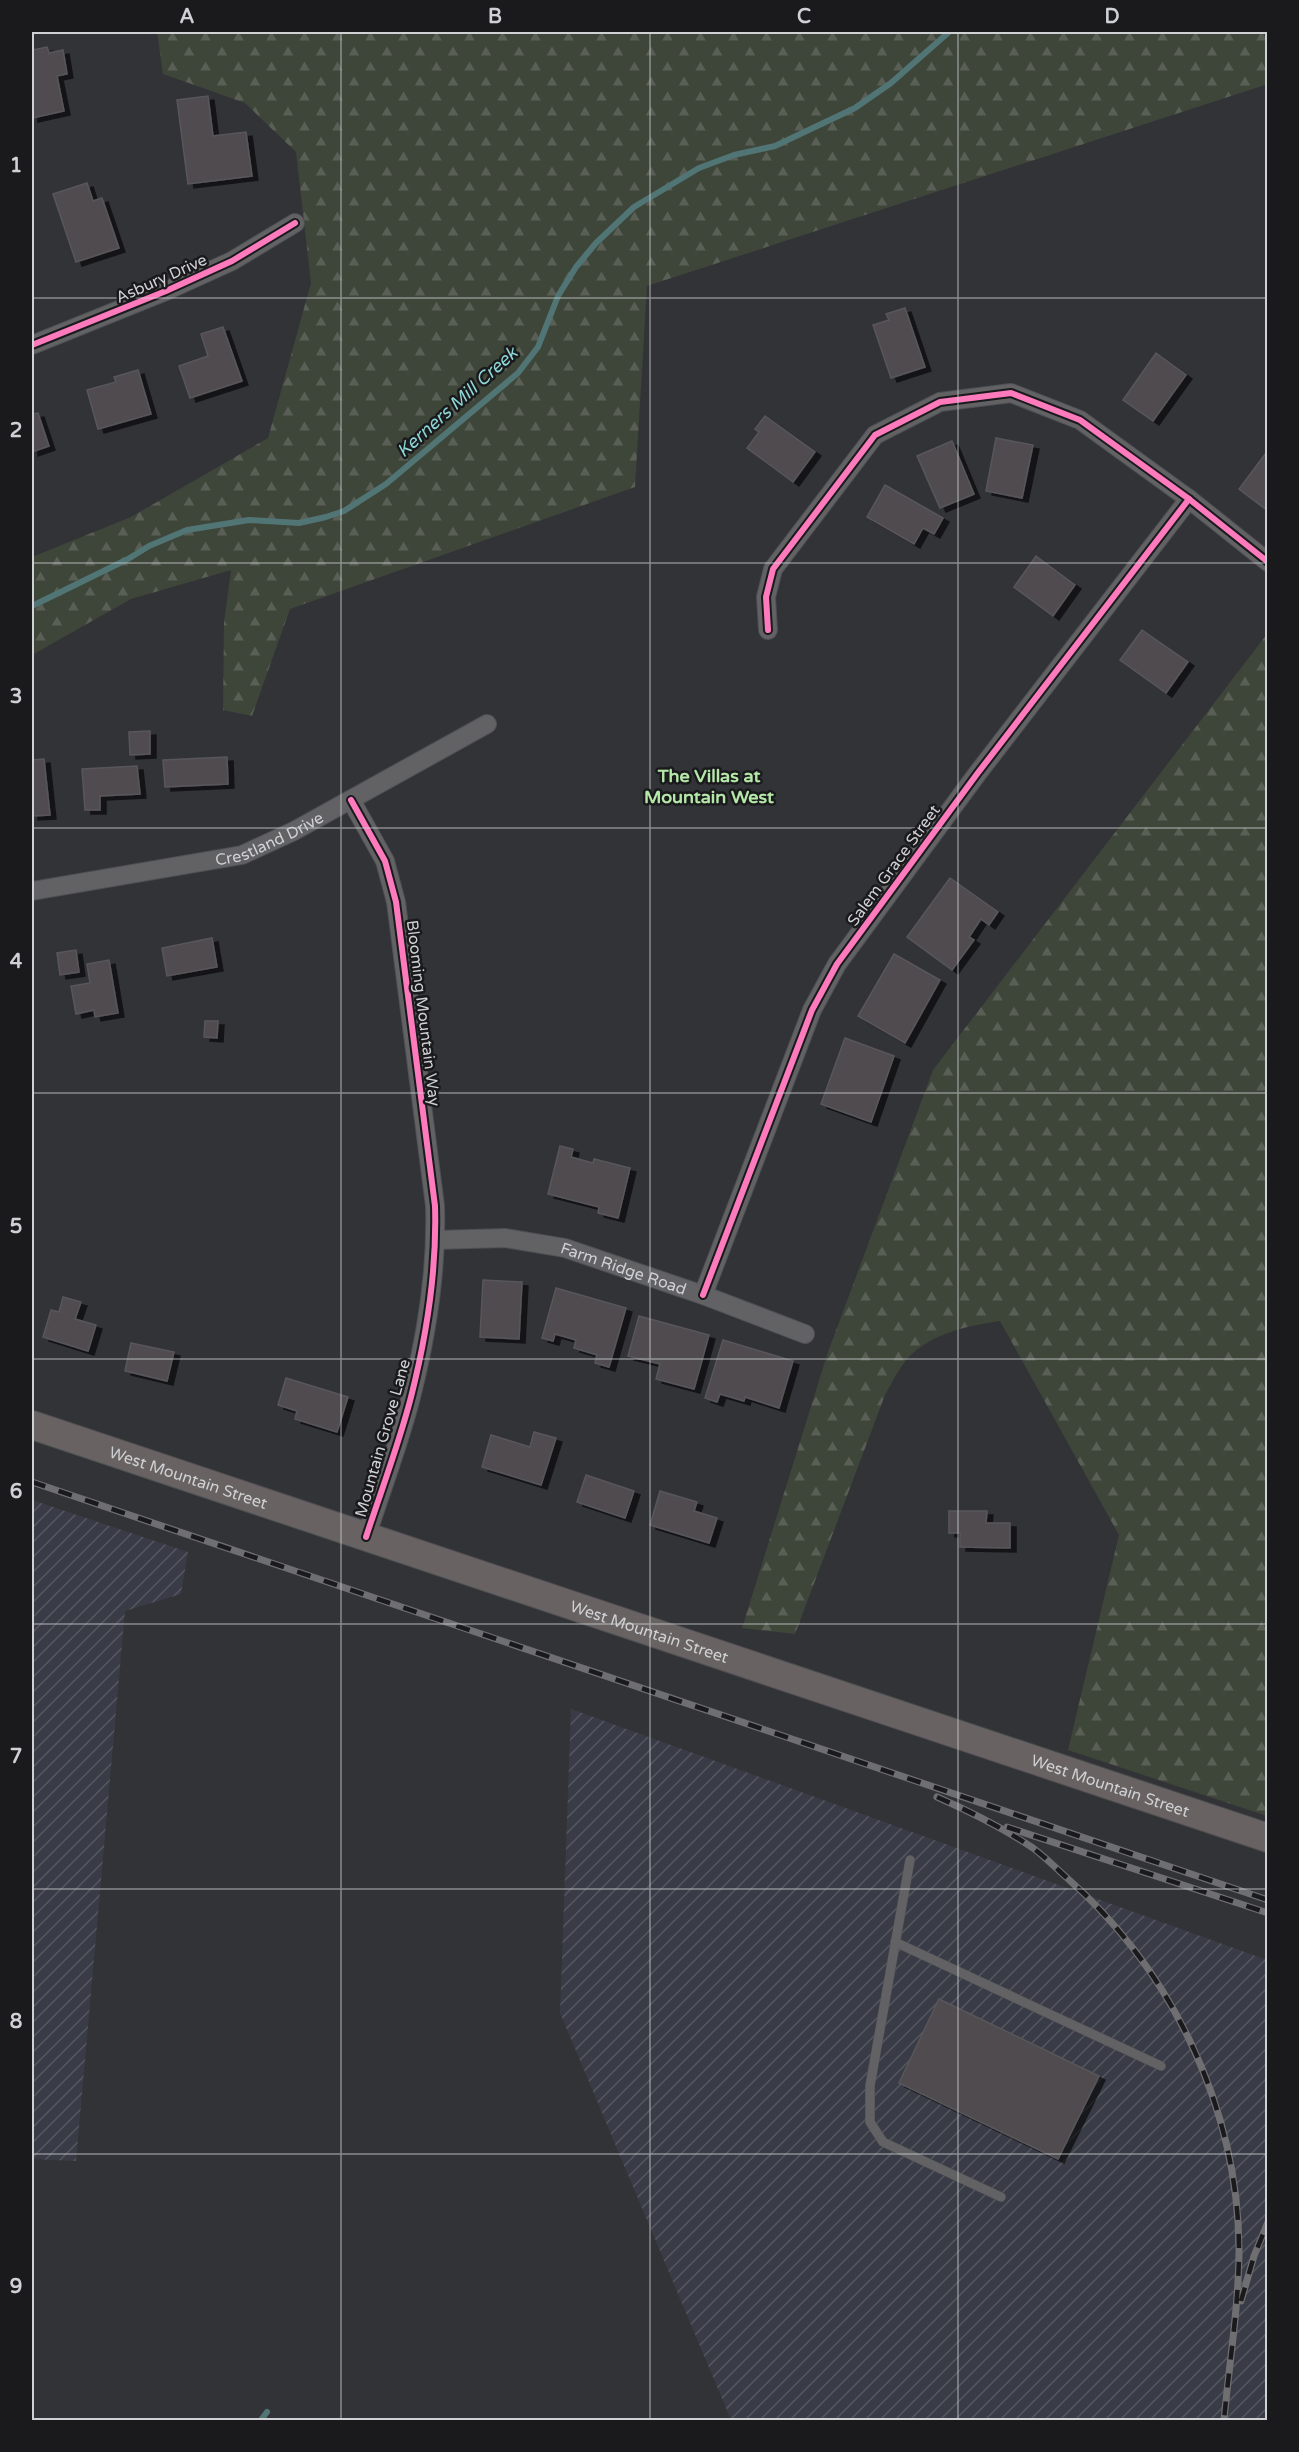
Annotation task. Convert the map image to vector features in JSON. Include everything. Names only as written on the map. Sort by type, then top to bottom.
[{"type":"main road","name":"West Mountain Street","points":[[32,1425],[1268,1838]]},
{"type":"street","name":"Asbury Drive","points":[[32,345],[176,287],[232,261],[296,223]]},
{"type":"street","points":[[768,630],[766,597],[773,569],[875,435],[940,402],[1011,393],[1080,420],[1189,499],[1268,562]]},
{"type":"street","name":"Salem Grace Street","points":[[703,1295],[812,1010],[837,964],[977,774],[1189,499]]},
{"type":"street","name":"Crestland Drive","points":[[32,891],[242,855],[265,847],[487,724]]},
{"type":"street","name":"Blooming Mountain Way","points":[[351,800],[385,861],[396,902],[435,1206],[436,1240]]},
{"type":"street","name":"Farm Ridge Road","points":[[436,1240],[505,1238],[565,1248],[703,1295],[805,1334]]},
{"type":"street","name":"Mountain Grove Lane","points":[[366,1537],[411,1398],[431,1299],[436,1240]]},
{"type":"lane","points":[[910,1860],[870,2086],[870,2121],[883,2142],[1001,2197]]},
{"type":"lane","points":[[896,1942],[1161,2066]]},
{"type":"shaded area","points":[[32,1500],[188,1552],[181,1594],[125,1611],[76,2161],[32,2159]]},
{"type":"shaded area","points":[[571,1709],[1267,1960],[1267,2420],[731,2420],[560,2013]]},
{"type":"green space","points":[[157,32],[1267,32],[1268,84],[647,286],[635,487],[290,609],[252,716],[223,710],[224,623],[231,570],[131,599],[32,655],[32,557],[131,517],[268,438],[311,283],[296,152],[245,103],[163,74]]},
{"type":"green space","points":[[1267,634],[1267,1816],[1068,1750],[1119,1535],[1000,1321],[961,1329],[935,1338],[913,1353],[904,1363],[885,1395],[795,1634],[742,1628],[828,1352],[933,1070]]},
{"type":"building","points":[[47,47],[49,53],[63,50],[67,74],[57,76],[64,111],[32,118],[32,50]]},
{"type":"building","points":[[208,96],[213,136],[246,132],[252,176],[188,184],[177,100]]},
{"type":"building","points":[[87,183],[93,201],[102,198],[119,248],[76,262],[53,194]]},
{"type":"building","points":[[905,308],[925,367],[891,378],[873,325],[889,320],[886,314]]},
{"type":"building","points":[[223,327],[242,381],[190,398],[179,366],[208,356],[201,334]]},
{"type":"building","points":[[1156,353],[1186,375],[1153,421],[1123,400]]},
{"type":"building","points":[[138,370],[151,414],[98,429],[87,390],[116,382],[114,377]]},
{"type":"building","points":[[38,413],[49,446],[32,452],[32,414]]},
{"type":"building","points":[[765,416],[815,452],[793,482],[747,448],[759,432],[755,429]]},
{"type":"building","points":[[996,438],[1033,445],[1022,498],[986,491]]},
{"type":"building","points":[[952,441],[974,494],[940,508],[917,456]]},
{"type":"building","points":[[1266,453],[1268,454],[1268,511],[1239,489]]},
{"type":"building","points":[[885,485],[943,518],[934,534],[923,528],[914,544],[867,517]]},
{"type":"building","points":[[1036,556],[1075,585],[1053,616],[1014,587]]},
{"type":"building","points":[[1142,630],[1188,662],[1166,693],[1120,660]]},
{"type":"building","points":[[150,731],[150,754],[130,755],[129,732]]},
{"type":"building","points":[[227,757],[228,784],[165,787],[163,760]]},
{"type":"building","points":[[44,759],[50,815],[32,816],[32,760]]},
{"type":"building","points":[[137,766],[140,794],[100,796],[100,810],[85,810],[82,769]]},
{"type":"building","points":[[950,878],[998,912],[989,925],[981,919],[969,937],[974,940],[952,970],[907,937]]},
{"type":"building","points":[[212,938],[217,967],[167,976],[162,948]]},
{"type":"building","points":[[76,950],[79,972],[60,975],[57,953]]},
{"type":"building","points":[[894,954],[940,980],[905,1043],[858,1016]]},
{"type":"building","points":[[109,960],[118,1013],[95,1017],[94,1010],[76,1014],[71,986],[90,983],[87,964]]},
{"type":"building","points":[[205,1021],[218,1021],[217,1038],[204,1037]]},
{"type":"building","points":[[845,1038],[894,1056],[871,1122],[821,1104]]},
{"type":"building","points":[[560,1146],[573,1149],[571,1157],[593,1163],[594,1159],[630,1168],[618,1218],[598,1213],[599,1207],[548,1194]]},
{"type":"building","points":[[483,1280],[522,1282],[519,1339],[480,1337]]},
{"type":"building","points":[[556,1288],[626,1308],[609,1367],[595,1363],[597,1355],[574,1348],[576,1340],[555,1334],[553,1341],[542,1338]]},
{"type":"building","points":[[63,1297],[81,1302],[75,1319],[96,1325],[88,1351],[43,1337],[51,1310],[59,1312]]},
{"type":"building","points":[[639,1316],[709,1335],[694,1389],[656,1379],[660,1364],[628,1356]]},
{"type":"building","points":[[723,1340],[793,1361],[779,1408],[745,1397],[744,1401],[720,1394],[717,1402],[705,1398]]},
{"type":"building","points":[[131,1343],[174,1352],[167,1381],[125,1371]]},
{"type":"building","points":[[286,1378],[348,1397],[337,1432],[295,1419],[297,1411],[278,1405]]},
{"type":"building","points":[[534,1432],[556,1438],[541,1485],[482,1467],[491,1435],[530,1447]]},
{"type":"building","points":[[586,1475],[634,1491],[625,1518],[577,1502]]},
{"type":"building","points":[[660,1491],[697,1502],[694,1511],[717,1518],[709,1543],[650,1525]]},
{"type":"building","points":[[949,1511],[987,1511],[986,1523],[1010,1523],[1010,1548],[960,1547],[960,1533],[949,1533]]},
{"type":"building","points":[[939,1999],[1099,2076],[1058,2159],[899,2083]]},
{"type":"waterway","name":"Kerners Mill Creek","points":[[32,606],[128,559],[149,546],[187,530],[249,520],[299,523],[344,511],[386,484],[518,373],[538,347],[558,296],[576,267],[596,243],[634,207],[699,168],[734,155],[775,146],[855,108],[891,83],[949,32]]},
{"type":"waterway","points":[[261,2420],[267,2412]]},
{"type":"railway","points":[[32,1482],[1268,1900]]},
{"type":"railway","points":[[937,1797],[986,1820],[1022,1841],[1037,1851],[1067,1878],[1104,1915],[1138,1955],[1167,1999],[1192,2046],[1212,2094],[1226,2145],[1236,2197],[1239,2270],[1224,2420]]},
{"type":"railway","points":[[1007,1827],[1268,1913]]},
{"type":"railway","points":[[1241,2301],[1254,2256],[1268,2222]]},
{"type":"cycle path","points":[[32,345],[166,291],[232,261],[295,223]]},
{"type":"cycle path","points":[[768,630],[766,597],[773,569],[875,435],[940,402],[1011,393],[1080,420],[1189,499],[1268,562]]},
{"type":"cycle path","points":[[703,1295],[812,1010],[837,964],[977,774],[1189,499]]},
{"type":"cycle path","points":[[351,800],[385,861],[396,902],[435,1206],[433,1278],[422,1350],[401,1432],[366,1537]]},
{"type":"district","name":"The Villas at Mountain West","points":[[709,786]]}]
